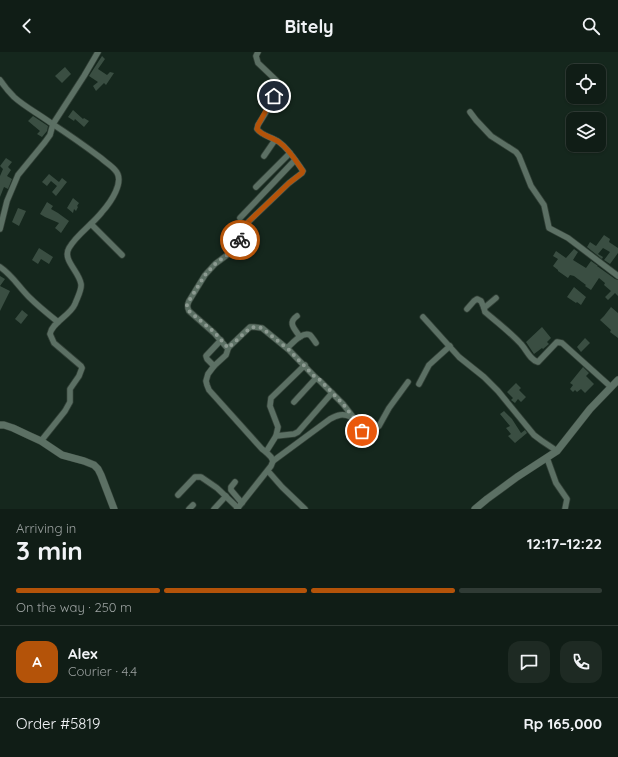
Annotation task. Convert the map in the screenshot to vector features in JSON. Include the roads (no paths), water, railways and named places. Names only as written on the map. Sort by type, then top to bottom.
[{"type":"street","points":[[0,229],[7,201],[18,175],[50,135],[53,124],[98,52]]},
{"type":"street","points":[[228,348],[214,332],[189,311],[187,304],[205,275],[215,264],[238,247],[240,244],[241,231],[243,227],[303,171],[288,150],[276,140],[261,133],[257,129],[278,84],[277,81],[258,63],[256,56],[258,52]]},
{"type":"street","points":[[0,80],[14,97],[90,150],[116,170],[119,175],[119,182],[114,194],[102,212],[68,249],[68,261],[76,271],[81,282],[81,288],[72,309],[50,332],[54,342],[82,368],[79,376],[70,389],[70,402],[65,411],[41,441]]},
{"type":"street","points":[[470,112],[491,136],[516,152],[519,156],[531,186],[544,205],[549,228],[568,238],[618,276]]},
{"type":"street","points":[[264,156],[276,140]]},
{"type":"street","points":[[256,187],[290,153]]},
{"type":"street","points":[[240,218],[295,160]]},
{"type":"street","points":[[91,224],[122,255]]},
{"type":"street","points":[[0,267],[14,278],[20,288],[29,297],[58,322]]},
{"type":"street","points":[[484,308],[496,298]]},
{"type":"street","points":[[467,309],[477,299],[481,301],[484,312],[506,329],[536,362],[538,362],[557,342],[559,342],[611,387]]},
{"type":"street","points":[[297,316],[293,319],[292,325],[300,337]]},
{"type":"street","points":[[423,317],[459,357],[484,377],[498,391],[534,435],[557,451]]},
{"type":"street","points":[[273,461],[209,390],[206,381],[208,374],[214,366],[226,356],[228,348],[250,328],[254,327],[262,328],[287,348],[343,404],[360,426],[362,431],[360,440]]},
{"type":"street","points":[[287,348],[302,335],[308,334],[316,343]]},
{"type":"street","points":[[214,366],[206,356],[221,340]]},
{"type":"street","points":[[419,384],[429,365],[450,346]]},
{"type":"street","points":[[266,452],[276,436],[278,427],[270,406],[271,398],[305,365]]},
{"type":"street","points":[[294,402],[316,378]]},
{"type":"street","points":[[475,509],[517,477],[557,451],[590,409],[618,380]]},
{"type":"street","points":[[360,426],[372,430],[379,426],[389,408],[408,382]]},
{"type":"street","points":[[276,436],[294,434],[298,432],[332,393]]},
{"type":"street","points":[[178,495],[195,477],[198,476],[217,488],[238,509],[268,471],[273,461],[337,415],[349,416],[353,418]]},
{"type":"street","points":[[0,425],[13,428],[41,441],[62,455],[94,465],[101,475],[114,509]]},
{"type":"street","points":[[547,458],[556,483],[567,499],[565,509]]},
{"type":"street","points":[[268,471],[305,509]]},
{"type":"street","points":[[235,482],[230,490],[242,503]]},
{"type":"street","points":[[214,509],[226,496]]}]
